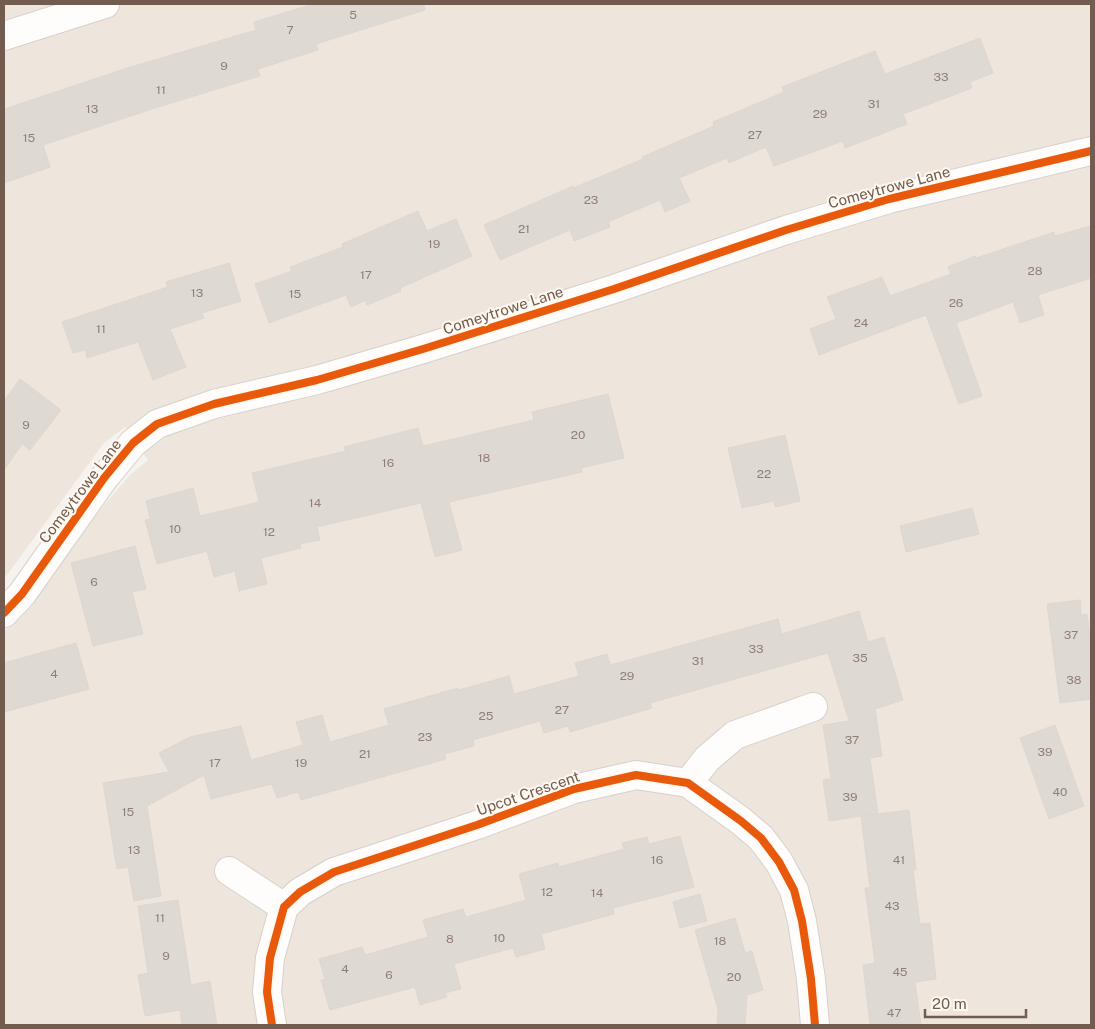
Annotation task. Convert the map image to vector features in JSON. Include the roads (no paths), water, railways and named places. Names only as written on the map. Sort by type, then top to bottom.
[{"type":"street","points":[[4,36],[105,4]]},
{"type":"street","name":"Comeytrowe Lane","points":[[4,614],[22,594],[116,464],[133,443],[157,424],[214,404],[317,380],[423,349],[614,289],[786,230],[889,199],[1091,150]]},
{"type":"street","points":[[688,783],[707,759],[734,735],[813,707]]},
{"type":"street","name":"Upcot Crescent","points":[[284,907],[300,892],[334,872],[476,825],[574,789],[636,775],[688,783],[741,821],[761,838],[779,862],[794,890],[802,921],[816,1025]]},
{"type":"street","points":[[229,871],[284,907],[270,958],[267,992],[272,1025]]}]
